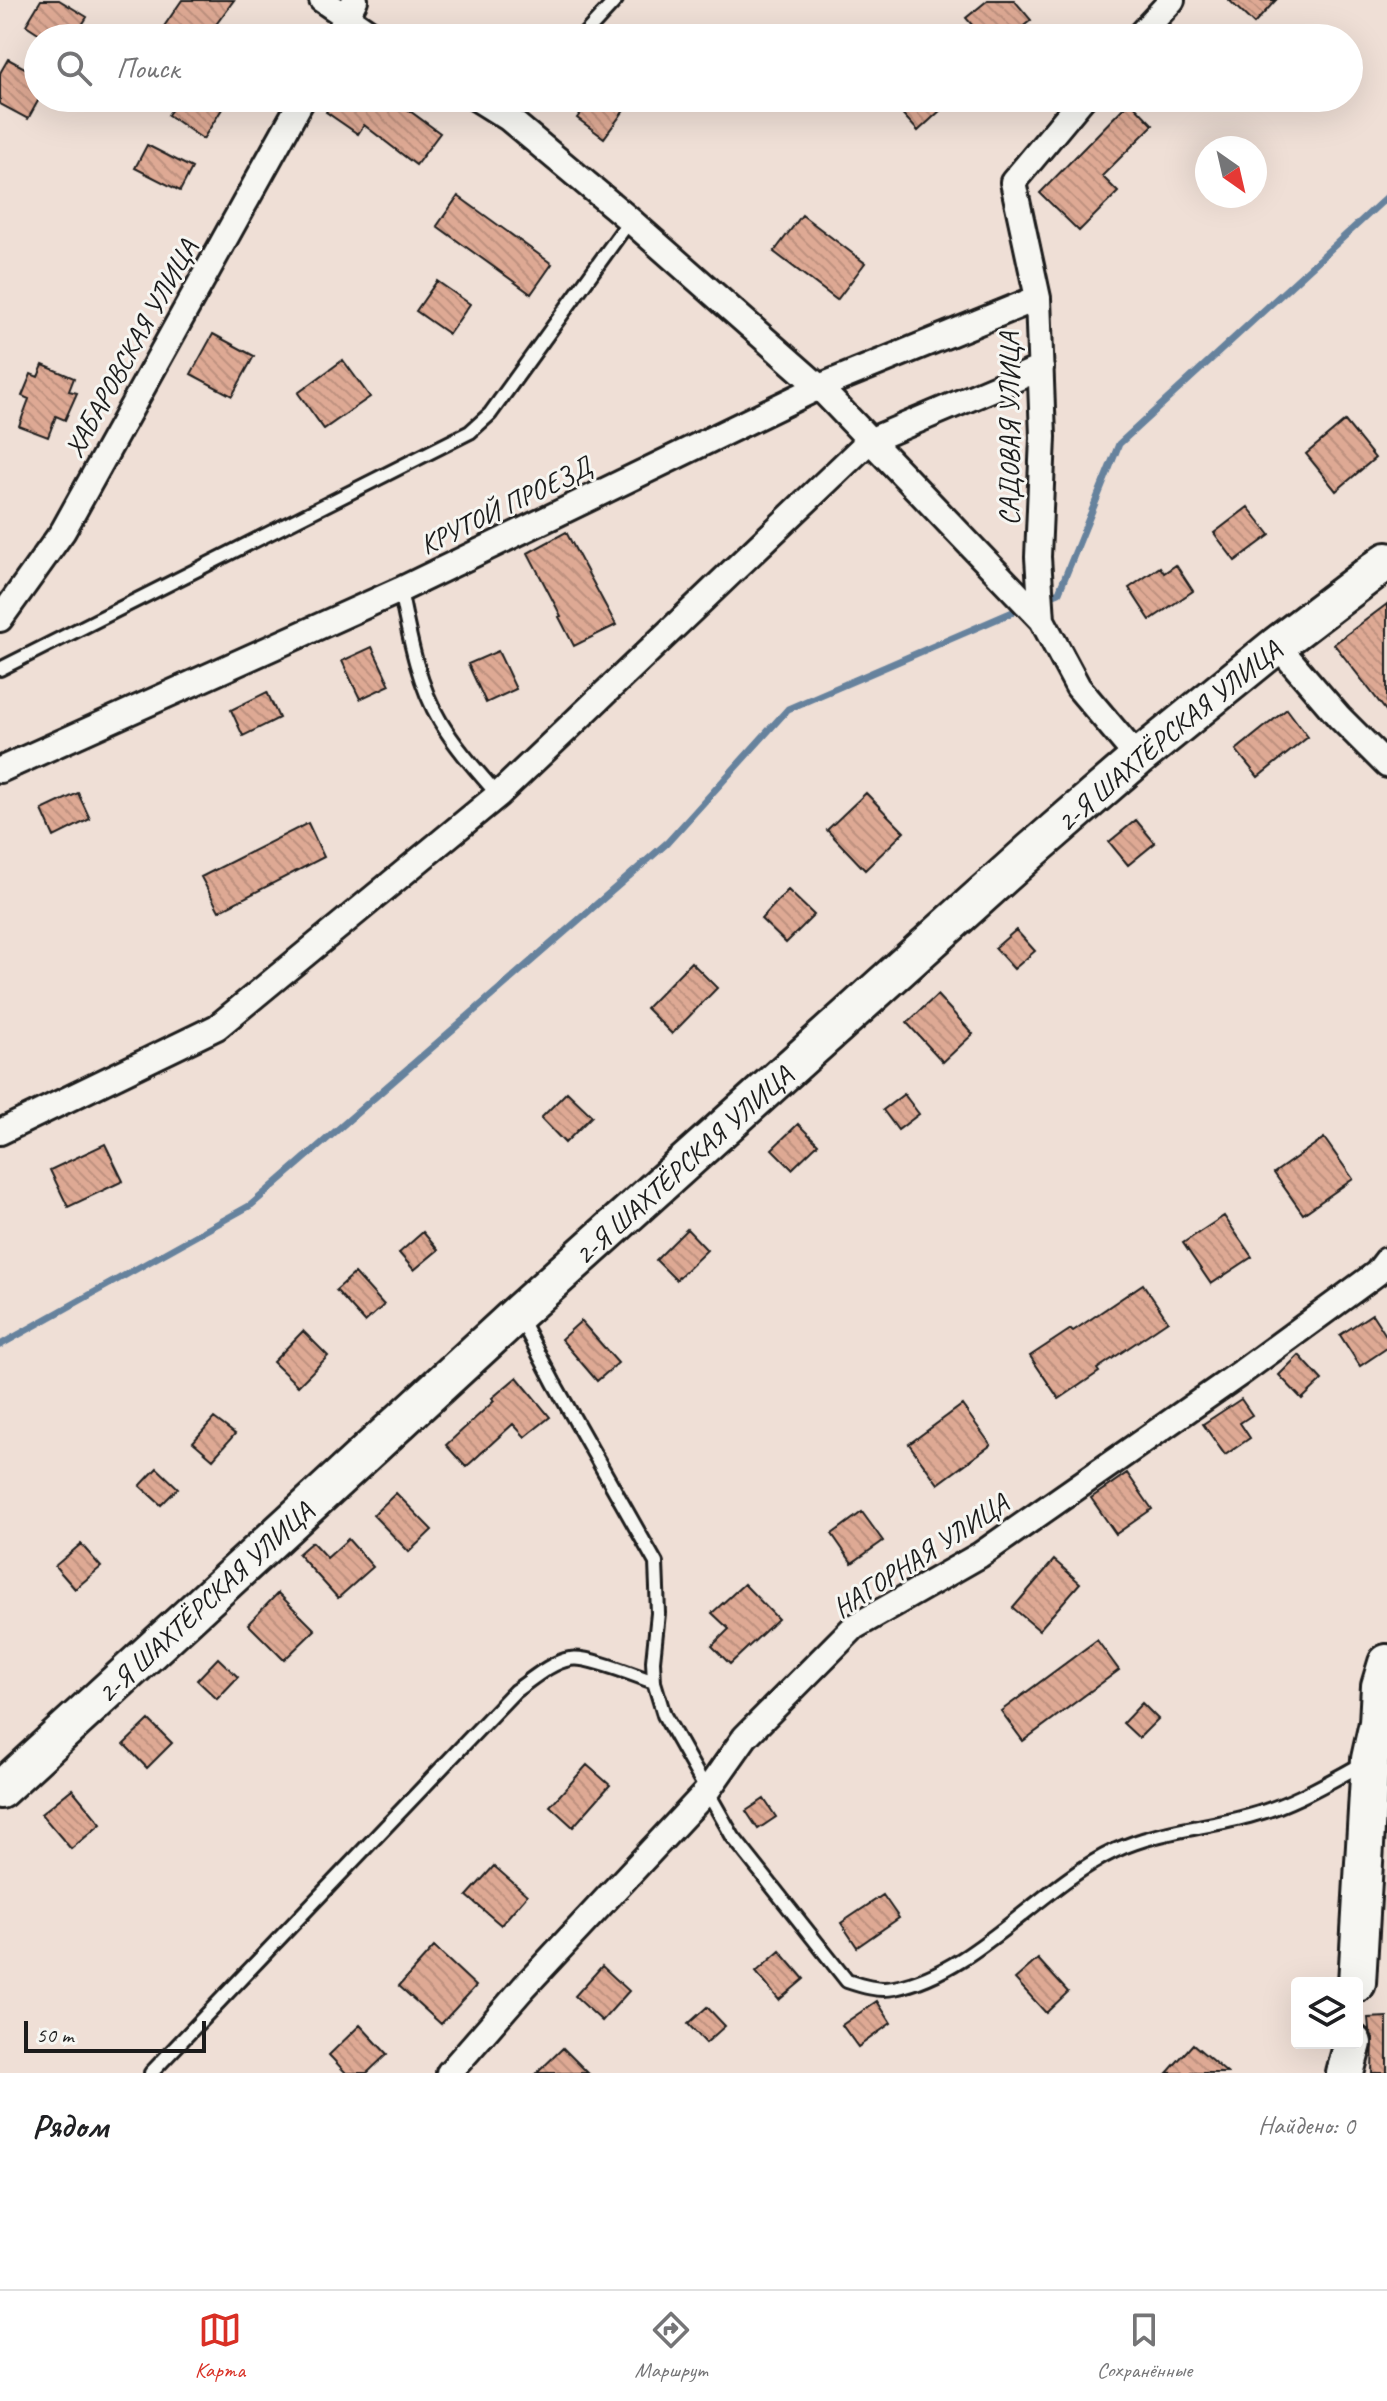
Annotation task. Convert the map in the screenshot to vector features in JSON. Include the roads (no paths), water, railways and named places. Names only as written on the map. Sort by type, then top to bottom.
[{"type":"main road","name":"2-Я ШАХТЁРСКАЯ УЛИЦА","points":[[0,1790],[518,1313],[1031,851],[1138,758],[1387,561]]},
{"type":"main road","points":[[1357,1977],[1370,1759],[1378,1723],[1380,1686],[1387,1663]]},
{"type":"main road","points":[[1345,2073],[1351,2049]]},
{"type":"street","points":[[322,0],[346,19]]},
{"type":"street","points":[[1150,24],[1172,0]]},
{"type":"street","name":"ХАБАРОВСКАЯ УЛИЦА","points":[[0,619],[63,531],[295,112]]},
{"type":"street","points":[[498,112],[630,220],[819,387],[1042,620]]},
{"type":"street","name":"САДОВАЯ УЛИЦА","points":[[1071,112],[1013,182],[1038,298],[1043,437],[1038,557],[1042,620],[1078,687],[1138,758]]},
{"type":"street","name":"КРУТОЙ ПРОЕЗД","points":[[0,770],[400,590],[819,387],[1038,298]]},
{"type":"street","points":[[0,1132],[217,1027],[498,795],[869,441],[1041,368]]},
{"type":"street","points":[[1277,645],[1339,717],[1387,765]]},
{"type":"street","name":"НАГОРНАЯ УЛИЦА","points":[[449,2073],[524,1987],[707,1791],[745,1737],[854,1627],[994,1546],[1242,1372],[1377,1273],[1387,1260]]},
{"type":"lane","points":[[594,24],[616,0]]},
{"type":"lane","points":[[508,118],[513,112]]},
{"type":"lane","points":[[0,669],[470,432],[490,414],[630,220]]},
{"type":"lane","points":[[400,590],[418,668],[439,720],[498,795]]},
{"type":"lane","points":[[518,1313],[656,1563],[658,1613],[654,1682],[664,1715],[733,1837],[847,1981],[871,1988],[892,1988],[927,1977],[953,1963],[1115,1850],[1291,1803],[1370,1759]]},
{"type":"lane","points":[[151,2073],[515,1691],[542,1672],[571,1658],[604,1665],[654,1682]]},
{"type":"waterway","points":[[1044,598],[1059,592],[1119,444],[1387,197]]},
{"type":"waterway","points":[[0,1345],[251,1205],[667,843],[788,709],[1022,608]]}]
